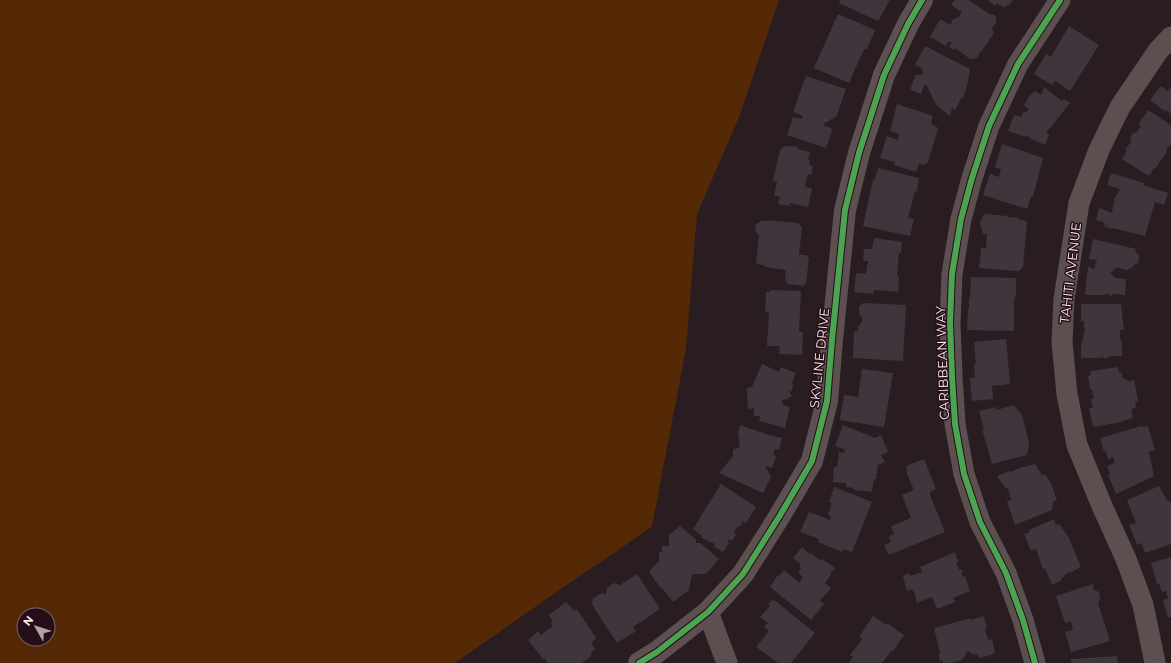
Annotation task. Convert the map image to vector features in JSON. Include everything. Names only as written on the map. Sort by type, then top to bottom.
[{"type":"street","name":"SKYLINE DRIVE","points":[[639,663],[658,652],[708,612],[742,574],[812,462],[827,401],[847,203],[859,153],[884,75],[908,24],[922,0]]},
{"type":"street","name":"CARIBBEAN WAY","points":[[1035,663],[1023,620],[1006,573],[980,522],[964,474],[955,424],[950,323],[952,281],[961,219],[972,178],[989,126],[1018,64],[1060,0]]},
{"type":"street","name":"TAHITI AVENUE","points":[[1155,663],[1143,605],[1126,559],[1102,506],[1078,445],[1067,394],[1062,342],[1064,299],[1079,203],[1099,150],[1120,107],[1158,51],[1171,37]]},
{"type":"street","points":[[708,612],[727,663]]},
{"type":"shaded area","points":[[0,0],[779,0],[739,117],[697,214],[686,349],[652,526],[455,663],[0,663]]},
{"type":"building","points":[[840,0],[890,0],[878,21],[839,3]]},
{"type":"building","points":[[955,0],[968,0],[991,15],[996,16],[996,23],[992,28],[994,33],[981,52],[980,51],[978,57],[974,59],[970,59],[955,48],[954,50],[949,47],[952,43],[949,41],[946,46],[930,37],[940,19],[951,25],[952,20],[959,17],[962,12],[951,5]]},
{"type":"building","points":[[988,0],[1013,0],[1004,8],[997,3],[995,6]]},
{"type":"building","points":[[838,14],[875,30],[867,49],[864,49],[849,83],[814,68]]},
{"type":"building","points":[[1069,26],[1099,45],[1070,91],[1055,81],[1052,85],[1034,74],[1046,54],[1051,57]]},
{"type":"building","points":[[925,46],[970,69],[963,99],[961,98],[955,110],[952,108],[950,116],[935,103],[927,86],[924,85],[921,94],[910,90],[914,79],[915,80],[915,75],[923,75],[922,68],[915,65]]},
{"type":"building","points":[[806,76],[846,89],[836,117],[828,122],[825,122],[824,126],[831,128],[832,131],[826,148],[787,135],[793,117],[801,119],[803,116],[793,112]]},
{"type":"building","points":[[1161,86],[1168,91],[1171,86],[1171,114],[1150,100]]},
{"type":"building","points":[[1044,87],[1062,101],[1064,99],[1070,103],[1046,133],[1049,135],[1045,145],[1031,139],[1027,135],[1026,137],[1008,131],[1014,115],[1022,117],[1023,111],[1025,113],[1029,109],[1024,105],[1030,95],[1035,91],[1041,95]]},
{"type":"building","points":[[897,104],[933,116],[931,124],[936,126],[938,129],[928,162],[924,165],[919,164],[916,172],[894,165],[895,162],[880,158],[887,136],[898,140],[899,134],[890,131]]},
{"type":"building","points":[[1148,110],[1171,125],[1171,144],[1149,176],[1122,159],[1127,151],[1125,150],[1131,142],[1130,138],[1141,126],[1138,125]]},
{"type":"building","points":[[1002,144],[1043,158],[1033,196],[1031,197],[1027,209],[983,195],[990,174],[999,177],[1001,169],[995,167]]},
{"type":"building","points":[[785,146],[798,147],[797,149],[810,152],[808,160],[810,160],[809,165],[813,166],[811,175],[808,174],[805,187],[812,188],[808,207],[790,203],[789,206],[778,204],[780,197],[774,196],[777,182],[773,181],[780,150]]},
{"type":"building","points":[[878,168],[919,178],[917,192],[915,191],[908,218],[914,219],[910,236],[863,226],[873,180],[875,180]]},
{"type":"building","points":[[1111,173],[1144,183],[1143,185],[1168,193],[1164,205],[1155,202],[1145,236],[1111,229],[1104,226],[1105,223],[1096,220],[1099,208],[1112,213],[1114,200],[1120,189],[1107,185]]},
{"type":"building","points":[[985,214],[1019,218],[1019,220],[1024,220],[1027,222],[1023,267],[1019,271],[979,268],[981,248],[986,248],[987,234],[983,234],[980,223]]},
{"type":"building","points":[[768,220],[798,223],[802,227],[799,255],[806,255],[809,258],[806,283],[803,286],[788,284],[785,280],[786,270],[766,267],[756,262],[759,236],[755,231],[756,224],[761,221]]},
{"type":"building","points":[[874,238],[902,242],[901,253],[899,253],[897,275],[899,276],[898,292],[874,290],[873,294],[854,292],[856,273],[866,274],[868,261],[863,261],[864,249],[872,249]]},
{"type":"building","points":[[1093,239],[1136,249],[1135,251],[1139,256],[1138,264],[1136,263],[1132,268],[1126,270],[1117,267],[1110,273],[1115,278],[1126,279],[1125,295],[1113,294],[1111,296],[1106,293],[1105,295],[1085,295],[1088,267],[1095,269],[1097,260],[1089,259]]},
{"type":"building","points":[[971,277],[1016,278],[1014,331],[967,330]]},
{"type":"building","points":[[770,290],[801,291],[799,332],[803,332],[802,355],[779,354],[780,346],[767,346],[769,312],[765,312],[766,292],[770,292]]},
{"type":"building","points":[[863,303],[906,305],[903,361],[853,358],[854,331],[858,331],[858,327],[862,322],[862,318],[859,314],[859,307]]},
{"type":"building","points":[[1081,304],[1121,304],[1124,330],[1120,330],[1122,356],[1112,356],[1108,358],[1081,358],[1081,347],[1085,329],[1084,321],[1081,321]]},
{"type":"building","points":[[1006,339],[1010,384],[992,386],[993,399],[972,401],[970,378],[975,378],[974,364],[976,363],[974,342]]},
{"type":"building","points":[[762,364],[779,372],[781,367],[796,373],[792,383],[792,391],[789,390],[792,397],[782,400],[783,405],[790,407],[785,428],[759,421],[760,416],[754,416],[754,408],[748,409],[747,388],[752,387]]},
{"type":"building","points":[[1118,367],[1119,373],[1122,373],[1122,377],[1128,381],[1134,380],[1138,401],[1135,404],[1136,408],[1131,409],[1133,418],[1122,422],[1093,427],[1089,408],[1093,408],[1091,399],[1094,399],[1092,389],[1090,389],[1088,376],[1091,375],[1090,371]]},
{"type":"building","points":[[862,369],[893,373],[884,427],[840,420],[844,395],[858,397]]},
{"type":"building","points":[[1013,405],[1021,413],[1024,422],[1029,444],[1027,455],[992,464],[982,429],[984,429],[979,411],[996,407],[997,410]]},
{"type":"building","points":[[740,425],[782,438],[779,450],[775,449],[773,455],[776,456],[772,468],[765,466],[771,477],[763,493],[719,473],[733,456],[733,449],[740,446],[738,433]]},
{"type":"building","points":[[843,425],[875,438],[881,435],[888,452],[881,455],[885,462],[878,465],[872,492],[854,490],[854,488],[846,487],[846,483],[833,482],[834,467],[837,467],[839,452],[844,453],[846,450],[835,446]]},
{"type":"building","points":[[1142,426],[1148,426],[1155,450],[1149,452],[1154,476],[1116,494],[1108,475],[1110,474],[1107,466],[1115,463],[1113,457],[1108,459],[1106,451],[1104,452],[1100,438]]},
{"type":"building","points":[[924,459],[936,489],[930,492],[930,495],[945,532],[889,555],[884,545],[891,542],[889,536],[894,534],[891,526],[911,518],[902,495],[914,490],[907,474],[906,466]]},
{"type":"building","points":[[1035,464],[1042,475],[1045,474],[1051,483],[1057,500],[1053,501],[1052,510],[1015,525],[1007,501],[1011,500],[1008,488],[1006,489],[997,476]]},
{"type":"building","points":[[721,484],[756,507],[746,523],[743,521],[740,527],[738,526],[734,532],[736,534],[732,541],[729,539],[729,543],[723,552],[713,546],[715,544],[702,538],[702,536],[693,529]]},
{"type":"building","points":[[1159,486],[1166,499],[1171,503],[1171,544],[1145,553],[1141,543],[1137,545],[1129,525],[1136,523],[1127,500]]},
{"type":"building","points":[[834,487],[872,502],[852,552],[844,549],[842,552],[818,542],[819,539],[800,532],[809,512],[830,520],[831,516],[828,514],[832,503],[829,502]]},
{"type":"building","points":[[1054,519],[1056,525],[1059,524],[1069,538],[1081,567],[1064,575],[1065,577],[1061,578],[1062,580],[1052,585],[1045,568],[1043,569],[1036,549],[1031,551],[1024,534],[1030,532],[1029,530]]},
{"type":"building","points":[[680,526],[696,540],[696,543],[700,543],[719,559],[706,574],[692,574],[689,590],[673,602],[663,589],[661,589],[661,586],[659,586],[649,572],[657,563],[659,563],[659,552],[662,552],[662,546],[669,546],[669,535]]},
{"type":"building","points":[[802,547],[809,554],[810,552],[821,561],[822,559],[835,568],[825,583],[831,588],[820,601],[824,604],[811,620],[770,587],[778,575],[779,576],[784,570],[799,583],[803,577],[798,573],[801,569],[799,567],[801,564],[793,558]]},
{"type":"building","points":[[955,552],[959,570],[961,569],[963,572],[961,573],[963,577],[965,576],[970,591],[953,598],[955,602],[937,609],[932,597],[917,603],[913,589],[907,591],[903,576],[909,573],[910,576],[922,572],[920,567]]},
{"type":"building","points":[[1171,557],[1171,617],[1168,618],[1163,600],[1168,598],[1166,591],[1162,592],[1159,583],[1157,584],[1151,563]]},
{"type":"building","points":[[637,574],[660,609],[633,627],[636,631],[617,643],[594,608],[592,604],[593,598],[602,593],[606,594],[607,588],[614,583],[620,585]]},
{"type":"building","points":[[1093,584],[1094,590],[1099,592],[1100,599],[1098,603],[1110,641],[1071,652],[1065,632],[1073,630],[1071,621],[1065,623],[1056,596]]},
{"type":"building","points":[[773,599],[815,633],[791,663],[778,663],[756,647],[769,631],[764,627],[768,623],[760,617],[770,606],[768,604]]},
{"type":"building","points":[[566,602],[574,611],[577,609],[596,638],[591,643],[595,649],[590,653],[592,655],[582,663],[548,663],[528,640],[538,631],[541,635],[553,626],[551,623],[553,621],[549,615]]},
{"type":"building","points":[[873,616],[904,635],[893,651],[892,650],[882,663],[849,663],[853,657],[850,655],[862,639],[859,637]]},
{"type":"building","points":[[984,616],[987,629],[984,629],[988,639],[987,641],[992,639],[995,653],[979,658],[978,654],[974,655],[968,651],[962,660],[950,663],[943,663],[942,660],[940,661],[938,654],[940,653],[934,628]]},
{"type":"building","points":[[1117,656],[1118,663],[1071,663],[1071,659]]},
{"type":"cycle path","points":[[639,663],[657,652],[708,612],[743,574],[812,461],[827,401],[845,210],[859,153],[884,75],[908,24],[922,0]]},
{"type":"cycle path","points":[[1035,663],[1023,620],[1006,573],[980,522],[964,474],[955,424],[950,323],[952,274],[961,219],[972,178],[989,126],[1018,64],[1060,0]]}]
